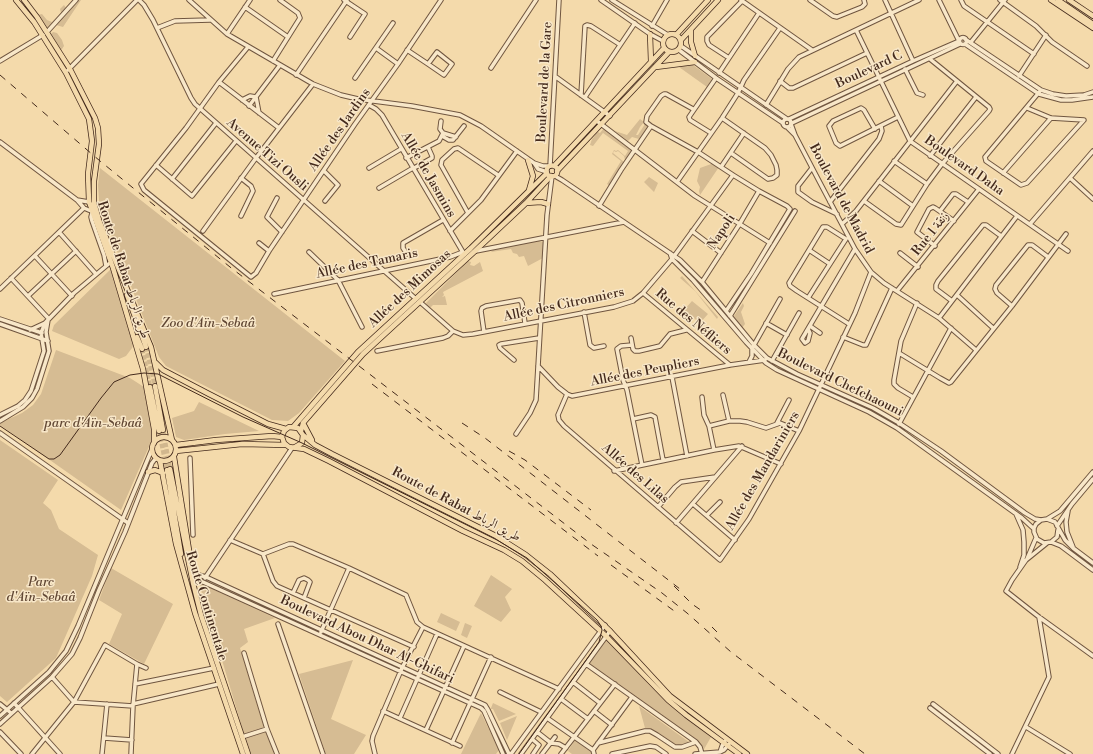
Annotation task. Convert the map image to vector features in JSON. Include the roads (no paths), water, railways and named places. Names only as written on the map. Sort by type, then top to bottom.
[{"type":"main road","name":"Route de Rabat طريق الرباط","points":[[16,0],[45,34],[70,69],[92,112],[98,128],[94,199],[145,375],[155,434],[154,443]]},
{"type":"main road","name":"Route de Rabat طريق الرباط","points":[[24,0],[37,17],[85,111],[92,129],[92,146],[88,174],[89,202],[113,261],[143,326],[155,363]]},
{"type":"main road","points":[[676,35],[708,0]]},
{"type":"main road","points":[[681,40],[676,35],[668,35],[663,41],[664,48],[669,52],[674,53],[680,48],[681,40],[718,0]]},
{"type":"main road","points":[[1051,0],[1093,28]]},
{"type":"main road","points":[[1058,0],[1093,23]]},
{"type":"main road","points":[[1062,0],[1093,23]]},
{"type":"main road","points":[[1069,0],[1093,16]]},
{"type":"main road","points":[[690,30],[691,42],[695,56]]},
{"type":"main road","points":[[650,34],[651,62]]},
{"type":"main road","points":[[552,174],[547,169],[597,121],[664,48]]},
{"type":"main road","name":"Allée des Mimosas","points":[[302,433],[303,423],[363,354],[465,255],[473,250],[526,203],[552,174],[602,125],[669,52]]},
{"type":"main road","points":[[656,67],[695,62]]},
{"type":"main road","points":[[527,194],[533,181],[528,160]]},
{"type":"main road","points":[[551,166],[552,174]]},
{"type":"main road","name":"Allée des Mimosas","points":[[473,250],[527,194],[552,174]]},
{"type":"main road","points":[[526,203],[541,202],[548,204]]},
{"type":"main road","points":[[113,261],[144,348],[113,268]]},
{"type":"main road","name":"Allée des Mimosas","points":[[294,426],[358,352],[418,301]]},
{"type":"main road","points":[[155,363],[163,370],[268,424],[286,429],[294,426],[302,433],[302,442],[294,447],[286,445],[242,444],[176,448]]},
{"type":"main road","points":[[155,363],[172,440],[176,448],[174,457],[168,461],[160,461],[156,458],[152,449],[154,443],[161,438],[167,437],[172,440]]},
{"type":"main road","points":[[153,387],[161,430]]},
{"type":"main road","points":[[303,423],[315,445]]},
{"type":"main road","points":[[282,436],[286,429]]},
{"type":"main road","name":"Route de Rabat طريق الرباط","points":[[302,433],[315,445],[496,536],[526,555],[550,574],[604,625],[670,696],[727,742],[739,754]]},
{"type":"main road","points":[[282,436],[286,445]]},
{"type":"main road","points":[[176,448],[216,440],[282,436]]},
{"type":"main road","name":"Route de Rabat طريق الرباط","points":[[294,447],[329,461],[511,554],[545,580],[606,636],[668,700],[727,742],[747,754]]},
{"type":"main road","name":"Route Continentale","points":[[174,457],[190,556],[191,571]]},
{"type":"main road","name":"Route Continentale","points":[[160,461],[167,471],[201,615],[248,754]]},
{"type":"main road","points":[[148,472],[155,470],[167,471]]},
{"type":"main road","name":"Route Continentale","points":[[167,471],[176,544],[195,613],[243,754]]},
{"type":"street","points":[[0,61],[45,34],[76,0]]},
{"type":"street","points":[[66,73],[138,0]]},
{"type":"street","name":"Avenue Tizi Ousli","points":[[138,0],[144,5],[157,28],[191,98],[200,109],[418,301],[458,334]]},
{"type":"street","name":"Boulevard Chefchaouni","points":[[190,0],[227,34],[313,84],[341,95],[371,103],[412,106],[460,115],[481,126],[517,151],[538,169],[552,174],[562,180],[670,253],[772,367],[869,412],[897,428],[1015,513],[1034,529]]},
{"type":"street","points":[[227,34],[250,0]]},
{"type":"street","points":[[272,61],[300,17],[298,13],[280,0]]},
{"type":"street","name":"Allée des Jardins","points":[[156,165],[141,183],[142,188],[248,275],[252,276],[257,272],[269,251],[398,64],[440,0]]},
{"type":"street","points":[[491,68],[536,0]]},
{"type":"street","name":"Boulevard de la Gare","points":[[551,166],[559,0]]},
{"type":"street","points":[[601,0],[650,34],[663,41]]},
{"type":"street","points":[[612,0],[668,35]]},
{"type":"street","points":[[652,26],[667,0]]},
{"type":"street","points":[[729,58],[709,45],[707,37],[742,0],[812,50]]},
{"type":"street","points":[[810,0],[833,16],[837,17],[862,7],[865,4],[864,0]]},
{"type":"street","points":[[885,0],[913,61]]},
{"type":"street","points":[[766,105],[780,81],[796,59],[919,0]]},
{"type":"street","points":[[939,0],[953,28],[962,41],[1040,92],[1061,100],[1093,97]]},
{"type":"street","points":[[961,0],[964,6],[1034,54]]},
{"type":"street","points":[[296,75],[346,1],[365,14],[350,37]]},
{"type":"street","points":[[971,42],[1003,1],[1036,26],[1057,46],[1087,66]]},
{"type":"street","points":[[245,7],[288,37]]},
{"type":"street","points":[[719,73],[759,13]]},
{"type":"street","points":[[157,28],[176,21],[210,20]]},
{"type":"street","points":[[354,78],[393,23]]},
{"type":"street","points":[[583,96],[635,23]]},
{"type":"street","points":[[583,96],[585,26],[591,26],[619,44]]},
{"type":"street","points":[[677,182],[722,118],[747,76],[780,28]]},
{"type":"street","name":"Boulevard Daha","points":[[856,30],[910,141],[1068,251]]},
{"type":"street","points":[[1019,76],[1046,35]]},
{"type":"street","points":[[962,41],[971,42],[1040,92],[1066,96],[1093,92]]},
{"type":"street","name":"Boulevard C","points":[[788,119],[878,76],[962,41]]},
{"type":"street","name":"Boulevard C","points":[[787,127],[962,41]]},
{"type":"street","points":[[236,141],[192,196],[156,165],[219,82],[248,47]]},
{"type":"street","points":[[376,48],[398,64]]},
{"type":"street","points":[[680,48],[695,56],[788,119],[791,124]]},
{"type":"street","name":"Boulevard de Madrid","points":[[680,48],[716,78],[787,127],[794,135],[837,214],[846,231],[847,238],[871,272],[892,288],[939,318],[976,350]]},
{"type":"street","points":[[407,50],[445,76],[452,64],[437,52],[428,64]]},
{"type":"street","points":[[780,81],[789,88],[793,88],[867,52]]},
{"type":"street","points":[[864,201],[899,225],[904,222],[927,184],[942,164],[989,112],[989,107],[930,58]]},
{"type":"street","points":[[249,106],[280,65]]},
{"type":"street","points":[[905,69],[917,93],[923,95]]},
{"type":"street","points":[[556,77],[610,116]]},
{"type":"street","points":[[711,133],[689,118],[689,115],[716,78]]},
{"type":"street","points":[[842,224],[850,218],[864,201],[957,81]]},
{"type":"street","points":[[219,82],[279,128]]},
{"type":"street","points":[[203,231],[241,178],[313,84]]},
{"type":"street","points":[[1027,108],[1051,118],[1084,120],[1025,185],[1018,184],[986,161],[985,157],[1040,92]]},
{"type":"street","points":[[693,109],[666,94],[663,94],[647,116],[646,122],[698,152],[790,209],[751,274],[726,311]]},
{"type":"street","points":[[242,100],[250,96],[256,98]]},
{"type":"street","points":[[930,156],[976,97]]},
{"type":"street","points":[[256,98],[260,114]]},
{"type":"street","name":"Allée de Jasmins","points":[[371,103],[382,115],[406,158],[414,168],[443,220],[465,255]]},
{"type":"street","points":[[874,129],[864,110],[861,108],[831,122],[829,126],[836,143],[839,146],[844,145],[898,117]]},
{"type":"street","points":[[722,118],[758,143],[770,155],[777,167],[777,175],[772,179],[766,178],[731,153]]},
{"type":"street","points":[[1003,173],[1051,118]]},
{"type":"street","points":[[783,123],[784,120],[788,119]]},
{"type":"street","points":[[406,158],[439,141],[442,135],[440,129],[441,121]]},
{"type":"street","points":[[597,121],[695,196],[739,225],[770,243]]},
{"type":"street","points":[[172,179],[216,123]]},
{"type":"street","name":"Boulevard de Madrid","points":[[791,124],[794,135]]},
{"type":"street","points":[[442,135],[445,133],[456,137],[464,126]]},
{"type":"street","points":[[599,206],[651,126]]},
{"type":"street","points":[[830,202],[879,139],[882,131],[881,126]]},
{"type":"street","points":[[721,167],[744,133]]},
{"type":"street","points":[[0,149],[2,143],[77,200],[84,208],[92,212],[92,221],[104,254],[106,266]]},
{"type":"street","points":[[379,188],[432,158],[428,147]]},
{"type":"street","points":[[468,214],[441,165],[442,160],[454,149],[458,148],[498,175]]},
{"type":"street","points":[[369,168],[401,149]]},
{"type":"street","points":[[450,231],[484,196],[517,151]]},
{"type":"street","points":[[1030,224],[1093,151]]},
{"type":"street","points":[[894,161],[927,184]]},
{"type":"street","name":"Boulevard Chefchaouni","points":[[534,164],[551,166]]},
{"type":"street","points":[[812,168],[798,186],[798,192],[812,202],[837,214]]},
{"type":"street","points":[[324,171],[338,185],[325,201]]},
{"type":"street","points":[[516,434],[530,414],[535,403],[548,204],[552,174]]},
{"type":"street","name":"Allée des Citronniers","points":[[458,334],[484,332],[584,312],[637,299],[643,294],[673,257],[733,175]]},
{"type":"street","points":[[241,178],[251,186],[253,190],[242,216]]},
{"type":"street","points":[[1070,178],[1092,196]]},
{"type":"street","points":[[879,181],[913,206]]},
{"type":"street","name":"Rue 1 زنقة","points":[[897,291],[935,246],[979,189]]},
{"type":"street","name":"Napoli","points":[[702,282],[759,191]]},
{"type":"street","points":[[940,211],[953,194],[956,194],[968,202]]},
{"type":"street","points":[[278,198],[267,217],[282,232]]},
{"type":"street","points":[[77,200],[89,202]]},
{"type":"street","points":[[0,289],[84,208]]},
{"type":"street","points":[[935,246],[917,232],[931,208],[935,208],[954,221]]},
{"type":"street","points":[[730,316],[795,211]]},
{"type":"street","points":[[939,318],[1017,216]]},
{"type":"street","points":[[407,254],[403,248],[403,243],[443,220]]},
{"type":"street","points":[[473,250],[546,238],[624,222]]},
{"type":"street","points":[[952,301],[936,289],[938,281],[983,225],[986,225],[1001,236]]},
{"type":"street","points":[[808,298],[847,238],[840,236],[827,227],[823,227],[789,283],[791,287],[808,298],[849,324]]},
{"type":"street","points":[[692,231],[721,253]]},
{"type":"street","points":[[840,236],[846,231]]},
{"type":"street","points":[[59,232],[96,274]]},
{"type":"street","points":[[898,353],[947,382],[951,382],[955,379],[993,328],[1012,306],[1066,234]]},
{"type":"street","points":[[259,243],[269,251]]},
{"type":"street","points":[[1012,306],[997,293],[995,288],[996,286],[1028,245],[1032,245],[1048,258]]},
{"type":"street","points":[[820,333],[809,327],[855,249]]},
{"type":"street","points":[[808,250],[830,264]]},
{"type":"street","points":[[28,296],[76,251]]},
{"type":"street","points":[[309,252],[338,280],[362,328]]},
{"type":"street","points":[[900,253],[918,267]]},
{"type":"street","name":"Allée des Tamaris","points":[[274,294],[465,255]]},
{"type":"street","points":[[34,256],[72,296]]},
{"type":"street","name":"Boulevard Chefchaouni","points":[[673,257],[702,282],[753,347]]},
{"type":"street","points":[[30,330],[47,320],[96,274],[113,261]]},
{"type":"street","name":"Boulevard de Madrid","points":[[819,389],[871,272]]},
{"type":"street","points":[[0,421],[21,409],[34,395],[49,354],[47,320],[11,278]]},
{"type":"street","points":[[843,337],[863,346],[866,345],[892,288]]},
{"type":"street","name":"Rue des Néfliers","points":[[643,294],[730,365]]},
{"type":"street","points":[[957,295],[993,328]]},
{"type":"street","points":[[749,362],[752,356],[753,347],[780,299]]},
{"type":"street","points":[[484,332],[481,313],[482,308],[512,300],[521,300],[525,323]]},
{"type":"street","points":[[913,397],[900,390],[894,384],[894,380],[898,353],[903,336],[917,303]]},
{"type":"street","points":[[584,312],[590,345],[594,348],[604,346]]},
{"type":"street","points":[[772,361],[800,314]]},
{"type":"street","points":[[0,319],[47,335]]},
{"type":"street","points":[[0,415],[18,406],[30,393],[43,356],[44,350],[41,333],[47,320]]},
{"type":"street","points":[[766,323],[787,335]]},
{"type":"street","points":[[0,324],[48,341]]},
{"type":"street","points":[[897,428],[951,328]]},
{"type":"street","points":[[377,351],[444,338],[453,330]]},
{"type":"street","points":[[631,338],[633,349],[636,351],[659,347],[670,334],[686,330]]},
{"type":"street","points":[[514,360],[500,348],[501,344],[539,338]]},
{"type":"street","points":[[632,345],[621,346],[617,349],[642,465]]},
{"type":"street","name":"Boulevard Chefchaouni","points":[[765,359],[873,408],[899,423],[944,453],[1025,514],[1041,520]]},
{"type":"street","name":"Allée des Peupliers","points":[[567,394],[576,396],[765,359]]},
{"type":"street","points":[[538,366],[567,394]]},
{"type":"street","points":[[672,376],[687,456]]},
{"type":"street","name":"Allée des Mandariniers","points":[[720,560],[763,497],[799,431],[819,389]]},
{"type":"street","name":"Allée des Lilas","points":[[567,394],[558,417],[561,423],[720,560]]},
{"type":"street","points":[[723,395],[729,422]]},
{"type":"street","points":[[702,397],[704,415],[709,426],[714,450]]},
{"type":"street","points":[[777,423],[788,400]]},
{"type":"street","points":[[633,419],[652,416],[655,417],[663,460]]},
{"type":"street","points":[[709,426],[744,421],[766,428],[777,423],[783,423],[799,431]]},
{"type":"street","points":[[0,433],[128,524]]},
{"type":"street","points":[[614,470],[714,450],[742,446],[781,464]]},
{"type":"street","points":[[676,523],[742,446]]},
{"type":"street","points":[[202,582],[294,447]]},
{"type":"street","points":[[0,716],[49,672],[66,651],[78,626],[152,449]]},
{"type":"street","points":[[0,724],[52,677],[68,660],[76,647],[128,524],[148,472],[156,458]]},
{"type":"street","points":[[190,458],[193,535]]},
{"type":"street","points":[[1093,472],[1060,511],[1047,519],[1041,520],[1036,524],[1034,529],[1036,538],[1040,542],[1062,547],[1093,570]]},
{"type":"street","points":[[658,507],[674,487],[681,482],[716,477]]},
{"type":"street","points":[[1026,560],[1057,537],[1058,528],[1068,510],[1093,479]]},
{"type":"street","points":[[707,515],[720,502]]},
{"type":"street","points":[[693,504],[735,540]]},
{"type":"street","points":[[1068,510],[1066,522],[1067,532],[1073,548]]},
{"type":"street","points":[[183,512],[192,512]]},
{"type":"street","points":[[1015,513],[1023,530],[1024,555],[1020,569]]},
{"type":"street","points":[[1047,519],[1051,520],[1065,540],[1073,548],[1093,563]]},
{"type":"street","points":[[1036,538],[1026,560],[1006,591],[1093,656]]},
{"type":"street","points":[[230,540],[264,554],[289,544],[293,544],[349,568],[406,595],[417,622],[423,627],[559,688]]},
{"type":"street","points":[[264,554],[274,584],[414,647]]},
{"type":"street","points":[[320,635],[349,568]]},
{"type":"street","name":"Boulevard Abou Dhar Al-Ghifari","points":[[191,571],[321,630],[418,677],[487,707],[510,754]]},
{"type":"street","points":[[293,593],[299,580],[304,578],[310,582],[304,598]]},
{"type":"street","name":"Boulevard Abou Dhar Al-Ghifari","points":[[193,581],[202,582],[320,635],[401,669]]},
{"type":"street","points":[[1012,754],[1049,677],[1039,617]]},
{"type":"street","points":[[278,624],[323,754]]},
{"type":"street","points":[[510,754],[604,625]]},
{"type":"street","points":[[375,754],[372,738],[401,669],[414,647],[423,627]]},
{"type":"street","points":[[521,754],[610,631]]},
{"type":"street","points":[[400,718],[438,634]]},
{"type":"street","points":[[32,754],[74,702],[105,645],[146,668]]},
{"type":"street","points":[[426,730],[464,646]]},
{"type":"street","points":[[244,654],[267,729],[277,754]]},
{"type":"street","points":[[452,743],[491,657]]},
{"type":"street","points":[[131,754],[133,705],[137,664]]},
{"type":"street","points":[[586,664],[696,742],[702,753]]},
{"type":"street","points":[[135,684],[214,668]]},
{"type":"street","points":[[52,677],[74,702],[107,704],[133,705],[219,684]]},
{"type":"street","points":[[573,682],[600,703]]},
{"type":"street","points":[[561,754],[615,684]]},
{"type":"street","points":[[500,692],[541,712]]},
{"type":"street","points":[[547,718],[594,752],[598,743],[632,697]]},
{"type":"street","points":[[561,700],[588,719]]},
{"type":"street","name":"Boulevard Abou Dhar Al-Ghifari","points":[[471,701],[483,709],[503,754]]},
{"type":"street","points":[[14,703],[60,754]]},
{"type":"street","points":[[0,704],[11,713]]},
{"type":"street","points":[[102,754],[107,704]]},
{"type":"street","points":[[990,754],[931,706],[998,754]]},
{"type":"street","points":[[594,711],[612,725]]},
{"type":"street","points":[[383,712],[400,718],[460,746]]},
{"type":"street","points":[[1026,727],[1070,754]]},
{"type":"street","points":[[242,737],[267,729]]},
{"type":"street","points":[[598,743],[650,731],[675,747],[682,747],[696,742]]},
{"type":"street","points":[[0,732],[21,754]]},
{"type":"street","points":[[537,732],[551,742],[560,744],[566,748]]},
{"type":"street","points":[[542,754],[555,737]]},
{"type":"street","points":[[104,738],[132,740]]},
{"type":"street","points":[[532,739],[539,745],[533,754]]},
{"type":"street","points":[[695,754],[720,752],[727,742]]},
{"type":"street","points":[[612,754],[653,746],[666,754]]},
{"type":"street","points":[[638,748],[639,754]]},
{"type":"tunnel","points":[[146,347],[155,386]]},
{"type":"tunnel","points":[[142,349],[150,387]]},
{"type":"tunnel","points":[[163,430],[170,469]]},
{"type":"tunnel","points":[[159,431],[167,470]]},
{"type":"tram line","points":[[0,426],[49,459],[54,459],[60,455],[114,382],[130,375],[144,373],[158,374],[243,417],[302,443],[497,540],[527,558],[597,620],[602,630],[599,642],[519,754]]},
{"type":"railway","points":[[0,75],[100,161],[230,267],[591,544],[662,593],[731,652],[865,754]]},
{"type":"railway","points":[[372,384],[598,556]]},
{"type":"railway","points":[[462,423],[485,438],[680,589]]},
{"type":"railway","points":[[509,451],[525,460],[591,510]]},
{"type":"railway","points":[[611,565],[677,613]]},
{"type":"railway","points":[[674,586],[692,604],[705,613]]},
{"type":"railway","points":[[712,627],[720,635]]},
{"type":"park label","name":"Zoo d'Aïn-Sebaâ","points":[[208,324]]},
{"type":"park label","name":"parc d'Aïn-Sebaâ","points":[[93,424]]},
{"type":"park label","name":"Parc d'Aïn-Sebaâ","points":[[41,590]]}]
